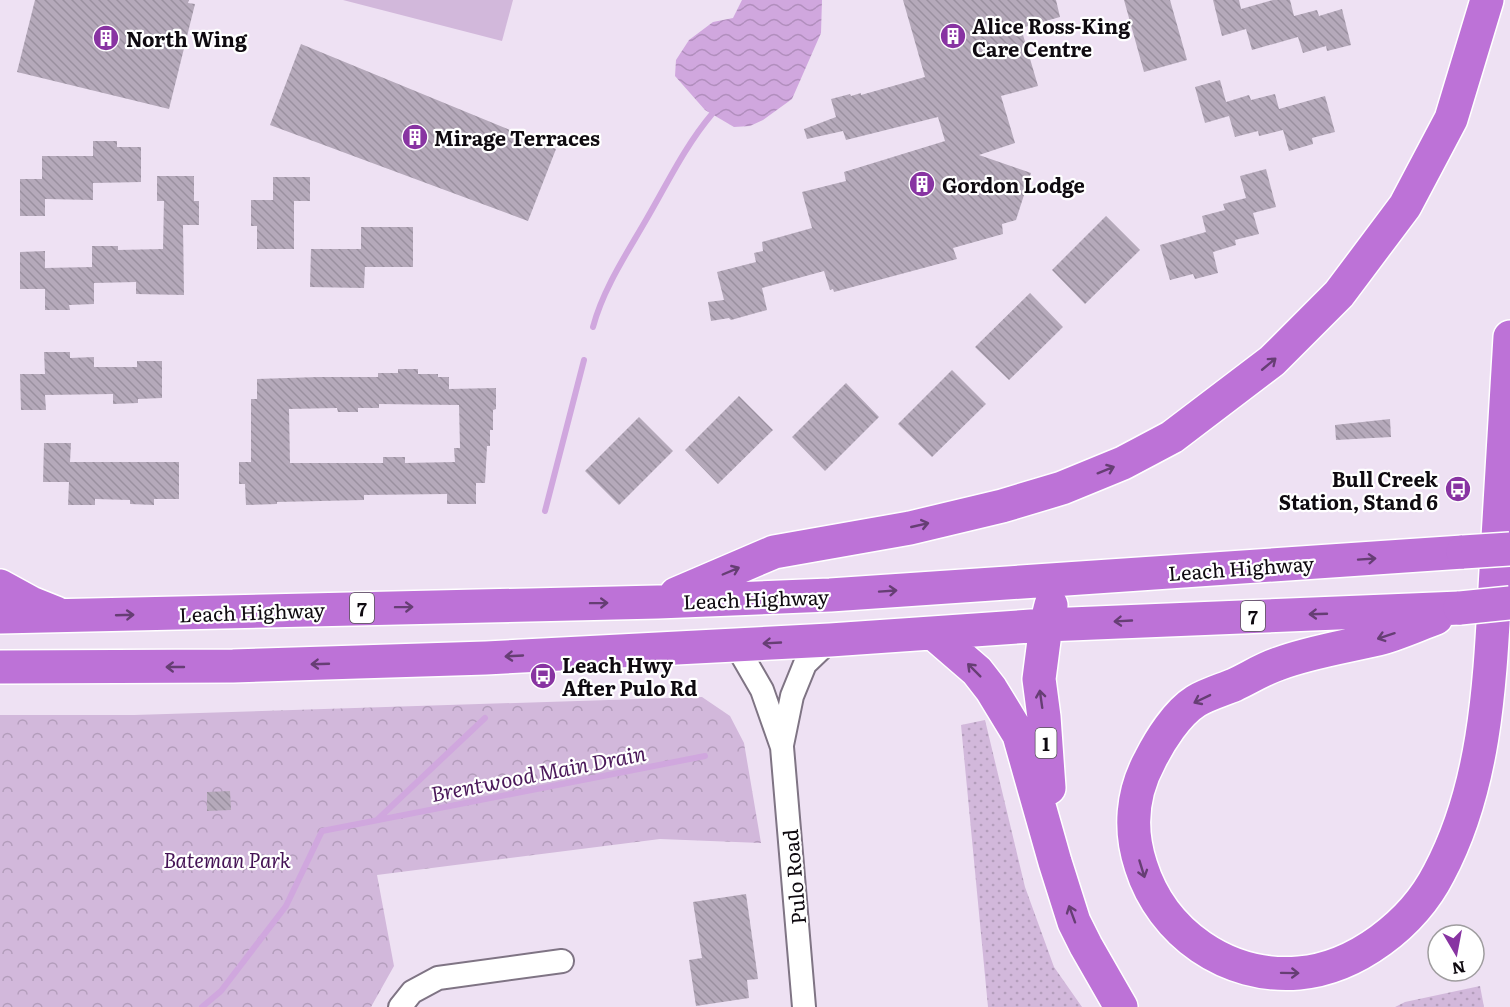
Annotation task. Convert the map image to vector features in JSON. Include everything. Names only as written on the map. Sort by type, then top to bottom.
[{"type":"highway","points":[[658,602],[774,552],[910,528],[1002,506],[1062,488],[1123,463],[1172,437],[1272,361],[1339,294],[1405,206],[1451,119],[1487,0]]},
{"type":"highway","points":[[1460,608],[1382,638],[1322,650],[1275,664],[1195,702],[1162,735],[1140,778],[1133,815],[1137,853],[1147,887],[1167,919],[1197,946],[1232,965],[1266,972],[1300,973],[1342,963],[1380,941],[1413,911],[1438,875],[1463,819],[1479,759],[1492,647],[1510,337]]},
{"type":"highway","name":"Leach Highway","points":[[0,617],[658,602],[830,595],[1510,549]]},
{"type":"highway","name":"1","points":[[1057,580],[1046,625],[1039,679],[1044,717],[1054,861],[1074,922],[1090,955],[1121,1007]]},
{"type":"highway","points":[[0,586],[31,603],[66,617]]},
{"type":"highway","name":"7","points":[[0,667],[233,666],[486,658],[830,640],[1046,625],[1460,608],[1510,603]]},
{"type":"highway","points":[[933,633],[976,671],[991,689],[1019,735],[1054,861]]},
{"type":"street","name":"Pulo Road","points":[[782,747],[792,696],[805,664],[830,640]]},
{"type":"street","name":"Pulo Road","points":[[736,645],[762,690],[782,747],[804,1007]]},
{"type":"street","points":[[400,1007],[412,992],[438,978],[562,961]]},
{"type":"green space","points":[[343,0],[513,0],[502,41]]},
{"type":"green space","name":"Bateman Park","points":[[702,697],[730,716],[744,743],[761,843],[660,839],[377,875],[394,966],[371,1007],[0,1007],[0,715],[134,715]]},
{"type":"green space","points":[[985,720],[1025,887],[1054,967],[1082,1007],[988,1007],[961,725]]},
{"type":"green space","points":[[1480,986],[1484,1007],[1395,1007],[1405,1002]]},
{"type":"water","points":[[742,0],[822,0],[821,33],[792,99],[763,120],[750,126],[734,127],[705,110],[675,76],[676,60],[689,40],[713,22],[733,18]]},
{"type":"building","name":"North Wing","points":[[35,0],[189,0],[188,3],[195,4],[169,109],[17,72]]},
{"type":"building","name":"Gordon Lodge","points":[[903,0],[1056,0],[1060,17],[1021,28],[1038,86],[1001,96],[1015,143],[979,155],[1031,173],[1016,220],[1002,224],[1003,234],[953,248],[957,259],[834,292],[833,289],[830,290],[824,271],[762,288],[767,310],[731,320],[729,318],[711,321],[708,302],[724,300],[717,272],[756,262],[754,253],[763,251],[762,242],[812,228],[802,192],[846,181],[844,172],[945,141],[938,117],[846,140],[843,131],[807,139],[804,129],[836,117],[831,99],[850,94],[851,96],[861,93],[861,95],[925,77]]},
{"type":"building","points":[[1124,0],[1170,0],[1187,60],[1144,72]]},
{"type":"building","points":[[1213,0],[1239,0],[1241,9],[1273,0],[1290,0],[1294,16],[1317,10],[1319,16],[1342,9],[1351,45],[1327,51],[1326,46],[1303,53],[1298,37],[1252,50],[1246,29],[1222,36]]},
{"type":"building","name":"Mirage Terraces","points":[[301,44],[556,149],[528,221],[270,125]]},
{"type":"building","points":[[1220,80],[1226,102],[1249,95],[1251,100],[1275,94],[1279,109],[1325,96],[1335,132],[1312,138],[1313,144],[1289,151],[1283,130],[1259,136],[1258,131],[1235,137],[1229,116],[1205,123],[1195,87]]},
{"type":"building","points":[[93,141],[117,141],[117,147],[141,147],[141,182],[93,183],[93,200],[45,199],[45,216],[20,216],[20,179],[42,179],[42,156],[93,156]]},
{"type":"building","points":[[1266,169],[1276,207],[1253,213],[1259,234],[1235,240],[1236,245],[1213,252],[1218,273],[1195,279],[1193,274],[1170,280],[1160,245],[1206,232],[1202,216],[1225,210],[1223,204],[1246,198],[1240,176]]},
{"type":"building","points":[[157,176],[194,176],[194,201],[199,201],[199,225],[183,225],[184,295],[136,294],[136,282],[94,283],[94,304],[69,305],[70,310],[45,310],[45,289],[20,289],[20,252],[45,251],[45,268],[92,267],[92,246],[118,246],[118,250],[163,249],[164,201],[157,201]]},
{"type":"building","points":[[273,177],[310,177],[310,201],[294,201],[294,249],[257,249],[257,226],[251,226],[251,200],[273,200]]},
{"type":"building","points":[[1106,216],[1140,250],[1085,304],[1052,270]]},
{"type":"building","points":[[361,227],[413,227],[413,267],[365,267],[364,288],[310,287],[311,249],[361,249]]},
{"type":"building","points":[[1030,293],[1063,327],[1009,380],[975,347]]},
{"type":"building","points":[[44,352],[70,352],[70,358],[94,357],[94,367],[137,367],[137,361],[162,361],[162,398],[138,399],[138,403],[113,404],[113,394],[45,395],[46,410],[21,410],[20,374],[45,374]]},
{"type":"building","points":[[398,369],[418,369],[418,374],[438,374],[438,377],[449,377],[449,389],[496,388],[496,409],[493,410],[490,446],[487,446],[485,483],[476,483],[476,504],[447,504],[447,494],[364,495],[364,500],[246,505],[245,484],[239,484],[239,462],[251,462],[251,399],[257,399],[257,379],[378,377],[378,373],[398,373]],"holes":[[[379,404],[459,405],[460,448],[454,448],[455,462],[405,463],[405,457],[383,457],[383,463],[290,463],[289,409],[337,408],[338,412],[358,412],[358,408],[379,408]]]},
{"type":"building","points":[[952,370],[986,404],[932,457],[898,424]]},
{"type":"building","points":[[846,383],[879,417],[825,471],[792,437]]},
{"type":"building","points":[[739,396],[773,430],[718,484],[685,450]]},
{"type":"building","points":[[639,417],[673,451],[619,505],[585,471]]},
{"type":"building","points":[[1390,419],[1391,437],[1336,440],[1335,425]]},
{"type":"building","points":[[44,443],[71,443],[70,462],[179,462],[179,499],[154,499],[154,505],[130,504],[130,500],[95,499],[95,505],[68,505],[69,482],[43,482]]},
{"type":"building","points":[[230,791],[231,810],[207,811],[207,792]]},
{"type":"building","points":[[746,894],[758,979],[747,980],[749,998],[696,1006],[689,960],[702,958],[693,902]]},
{"type":"waterway","points":[[593,327],[609,285],[624,258],[685,152],[712,114]]},
{"type":"waterway","points":[[545,511],[584,360]]},
{"type":"waterway","points":[[377,820],[485,718]]},
{"type":"waterway","name":"Brentwood Main Drain","points":[[202,1007],[221,991],[286,906],[322,831],[705,756]]},
{"type":"place","name":"Alice Ross-King Care Centre","points":[[953,36]]},
{"type":"place","name":"North Wing","points":[[106,38]]},
{"type":"place","name":"Mirage Terraces","points":[[415,137]]},
{"type":"place","name":"Gordon Lodge","points":[[922,184]]},
{"type":"place","name":"Bull Creek Station, Stand 6","points":[[1458,489]]},
{"type":"place","name":"Leach Hwy After Pulo Rd","points":[[543,676]]}]
